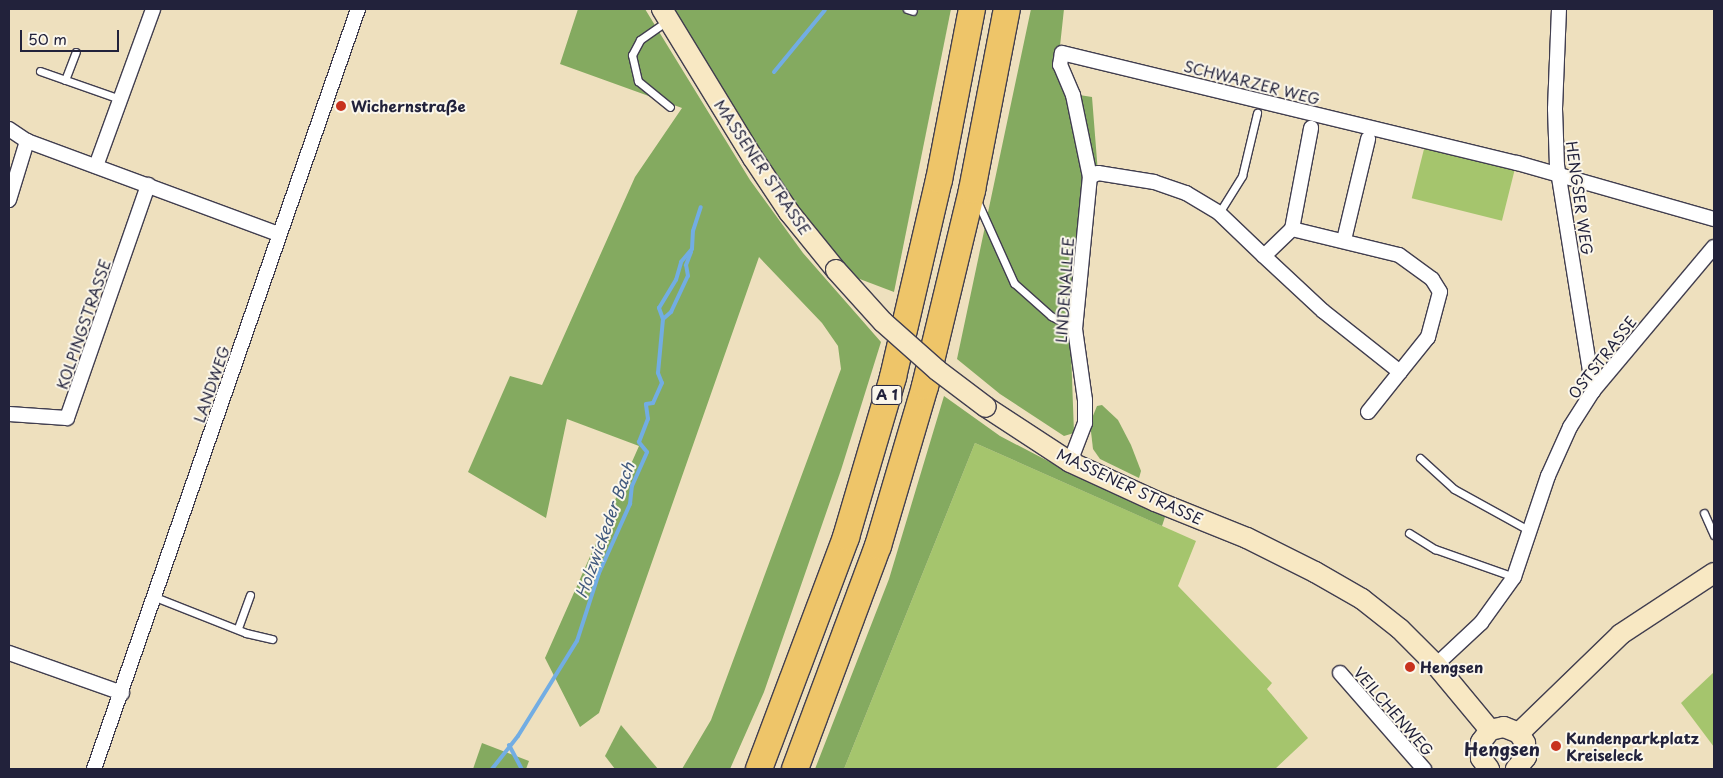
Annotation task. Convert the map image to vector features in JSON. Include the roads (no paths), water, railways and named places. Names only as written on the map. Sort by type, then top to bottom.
[{"type":"highway","name":"A 1","points":[[759,769],[846,537],[893,377],[939,180],[972,9]]},
{"type":"highway","name":"A 1","points":[[795,769],[878,546],[926,386],[972,190],[1007,9]]},
{"type":"main road","name":"MASSENER STRASSE","points":[[665,14],[763,174],[790,212],[836,270],[890,328],[937,370],[986,407],[1070,462],[1155,501],[1247,538],[1315,572],[1377,610],[1436,665],[1490,730]]},
{"type":"main road","points":[[1519,733],[1621,634],[1714,573]]},
{"type":"main road","points":[[1484,768],[1480,750],[1484,736],[1490,730],[1504,727],[1519,733],[1527,750],[1523,763],[1516,769]]},
{"type":"street","points":[[96,166],[153,9]]},
{"type":"street","name":"LANDWEG","points":[[94,769],[122,693],[358,9]]},
{"type":"street","name":"HENGSER WEG","points":[[1559,9],[1555,109],[1559,177],[1593,391]]},
{"type":"street","name":"SCHWARZER WEG","points":[[1090,177],[1073,94],[1060,66],[1062,53],[1517,163],[1559,177]]},
{"type":"street","points":[[1264,256],[1292,229],[1311,128]]},
{"type":"street","points":[[9,129],[27,141],[279,234]]},
{"type":"street","points":[[1344,240],[1368,139]]},
{"type":"street","points":[[9,200],[27,141]]},
{"type":"street","points":[[1090,177],[1110,174],[1154,182],[1186,193],[1219,213],[1323,311],[1400,372]]},
{"type":"street","name":"LINDENALLEE","points":[[1070,462],[1085,424],[1085,400],[1075,329],[1090,177]]},
{"type":"street","points":[[1559,177],[1714,219]]},
{"type":"street","name":"KOLPINGSTRASSE","points":[[9,414],[67,418],[148,185]]},
{"type":"street","points":[[1292,229],[1399,254],[1432,279],[1440,292],[1428,337],[1368,412]]},
{"type":"street","name":"OSTSTRASSE","points":[[1436,665],[1481,622],[1514,577],[1531,532],[1548,476],[1570,427],[1593,391],[1714,247]]},
{"type":"street","points":[[9,654],[122,693]]},
{"type":"street","name":"VEILCHENWEG","points":[[1340,673],[1424,769]]},
{"type":"lane","points":[[665,14],[640,40],[632,55],[638,81],[670,107]]},
{"type":"lane","points":[[66,80],[76,52]]},
{"type":"lane","points":[[40,71],[120,99]]},
{"type":"lane","points":[[1219,213],[1242,176],[1257,113]]},
{"type":"lane","points":[[972,190],[1014,283],[1051,316],[1075,329]]},
{"type":"lane","points":[[1420,458],[1454,489],[1531,532]]},
{"type":"lane","points":[[1704,513],[1714,535]]},
{"type":"lane","points":[[1409,533],[1435,549],[1514,577]]},
{"type":"lane","points":[[238,628],[250,595]]},
{"type":"lane","points":[[155,597],[272,639]]},
{"type":"waterway","name":"Holzwickeder Bach","points":[[774,72],[825,10]]},
{"type":"waterway","name":"Holzwickeder Bach","points":[[492,769],[518,736],[577,641],[599,573],[630,504],[632,486],[647,452],[639,442],[648,419],[646,404],[653,403],[662,383],[658,373],[663,319],[659,308],[676,280],[681,262],[692,249],[693,231],[701,207]]},
{"type":"waterway","points":[[663,319],[671,312],[688,276],[686,265],[691,252]]},
{"type":"waterway","points":[[509,745],[522,769]]},
{"type":"place","name":"Wichernstraße","points":[[341,106]]},
{"type":"place","name":"Hengsen","points":[[1410,667]]},
{"type":"place","name":"Kundenparkplatz Kreiseleck","points":[[1556,746]]},
{"type":"district","name":"Hengsen","points":[[1502,749]]}]
